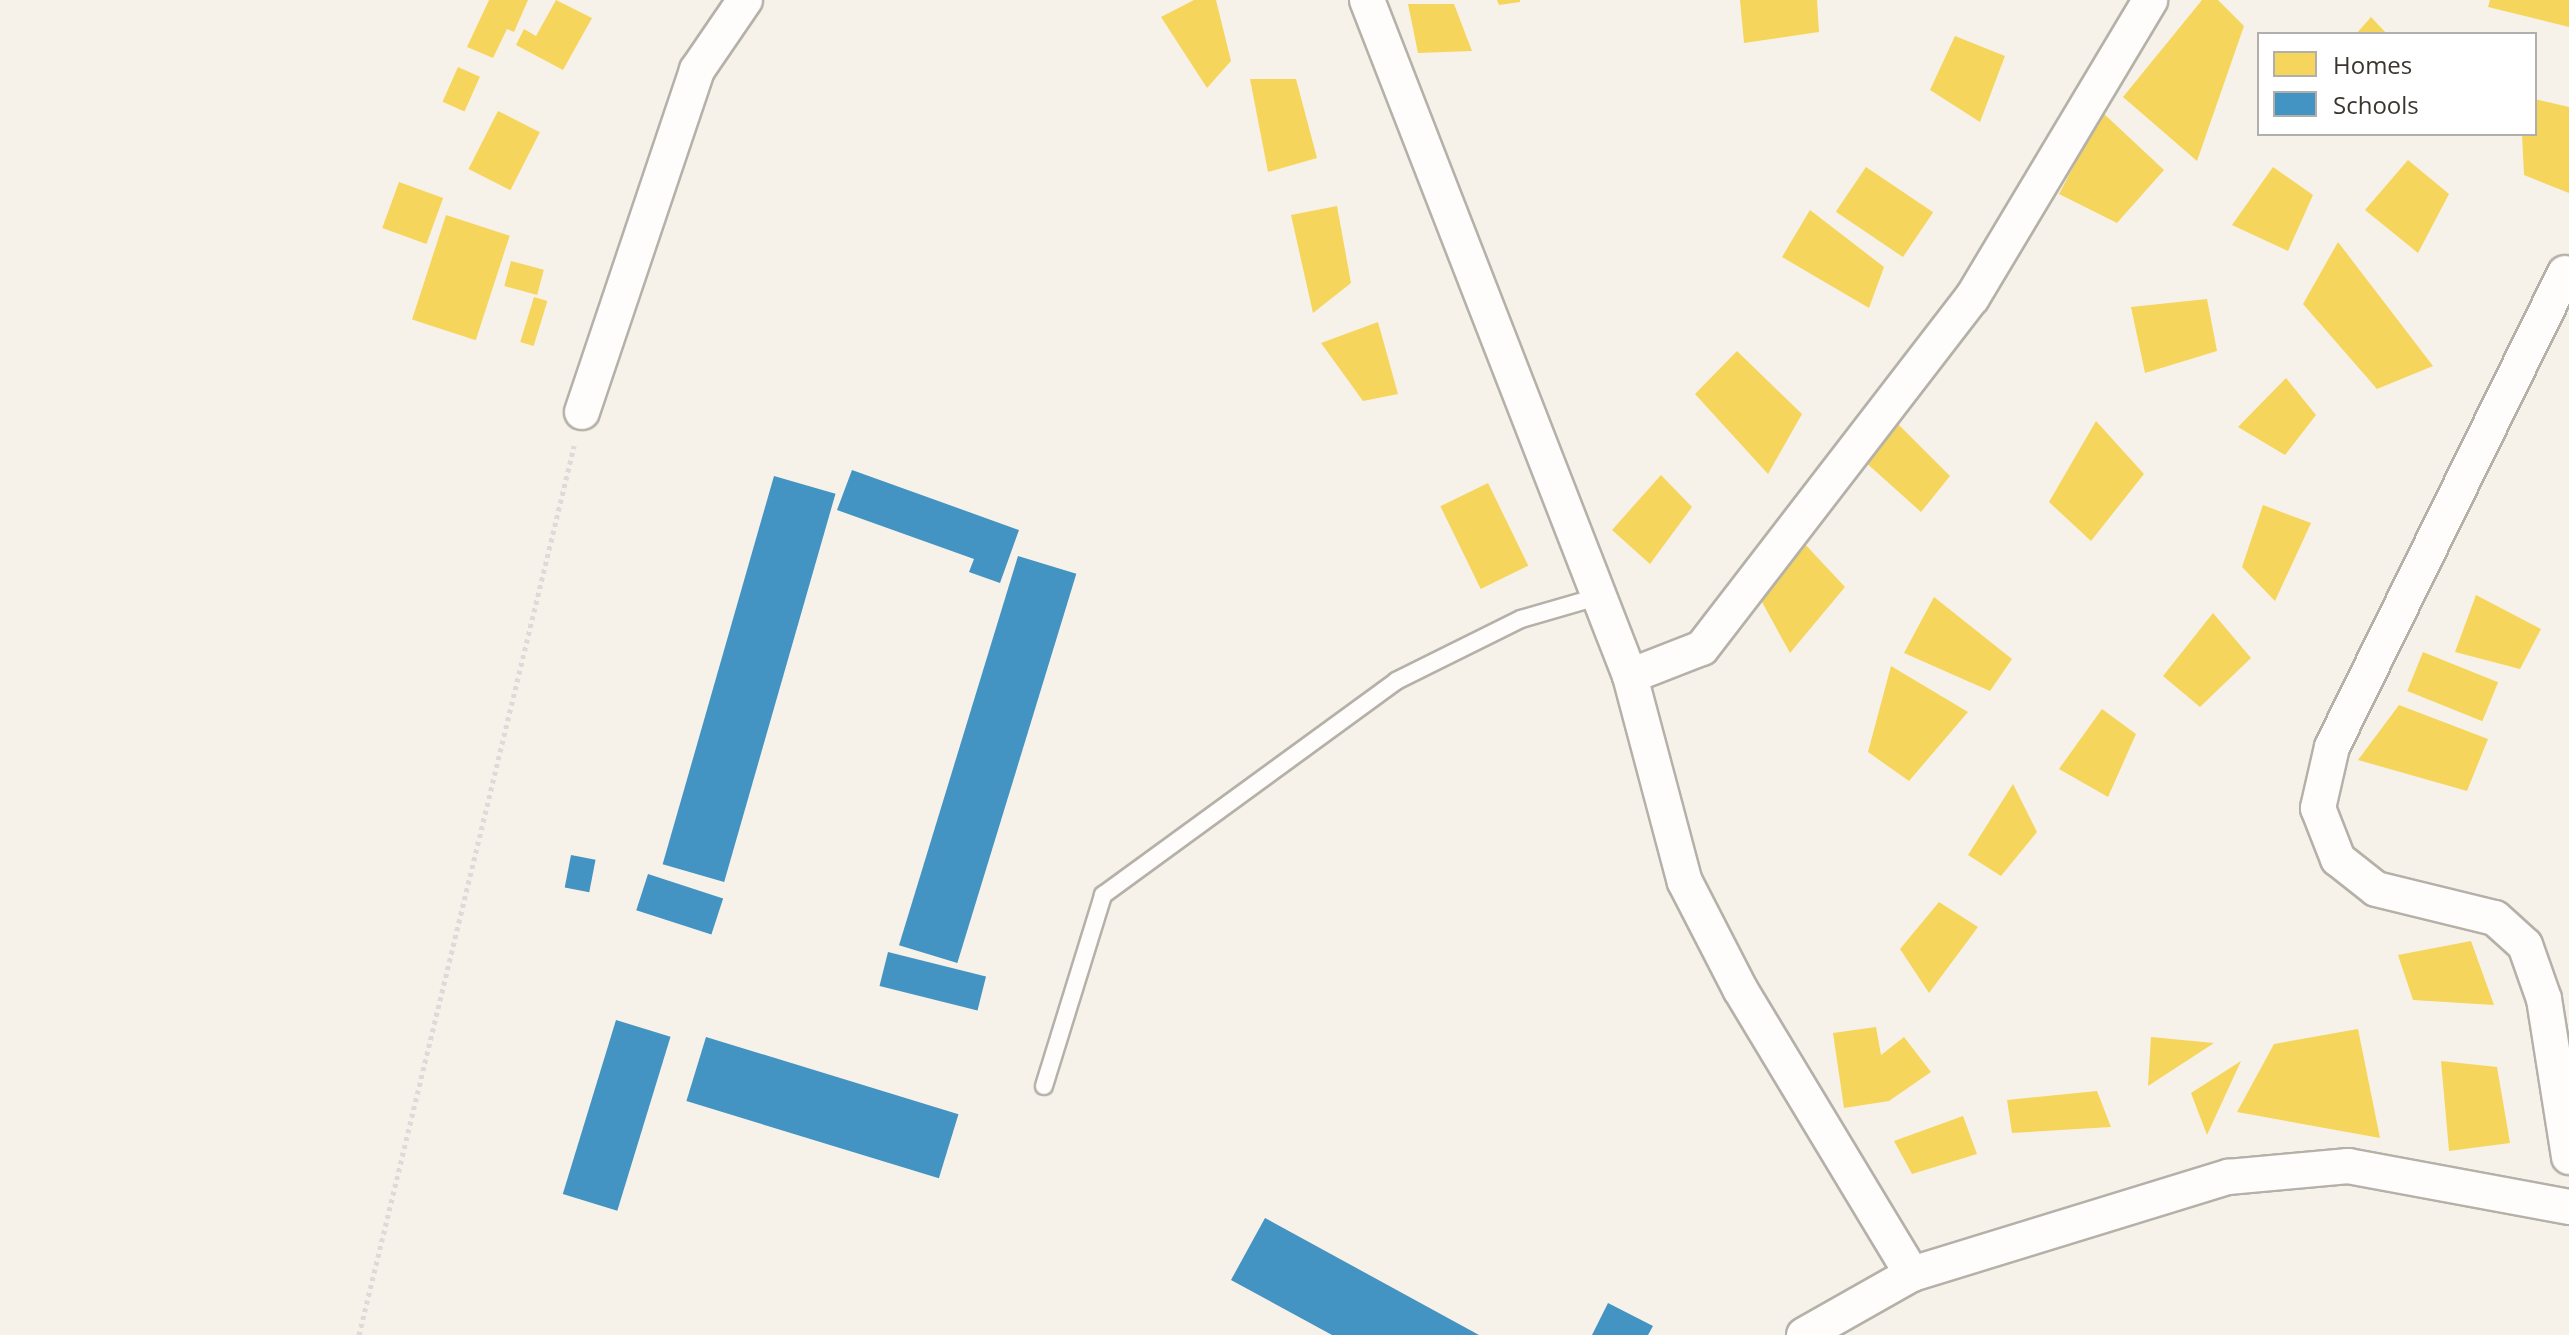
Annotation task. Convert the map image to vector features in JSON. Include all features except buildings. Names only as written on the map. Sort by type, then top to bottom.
[{"type":"street","points":[[582,412],[697,70],[745,0]]},
{"type":"street","points":[[1367,0],[1630,676],[1685,882],[1740,989],[1912,1274]]},
{"type":"street","points":[[1630,676],[1702,648],[1962,311],[2150,0]]},
{"type":"street","points":[[2565,273],[2332,747],[2318,808],[2338,859],[2376,889],[2495,918],[2525,945],[2544,999],[2569,1157]]},
{"type":"street","points":[[1804,1335],[1912,1274],[2228,1177],[2348,1166],[2569,1207]]},
{"type":"lane","points":[[1044,1086],[1103,895],[1396,681],[1521,619],[1600,596]]},
{"type":"path","points":[[359,1335],[582,412]]}]
